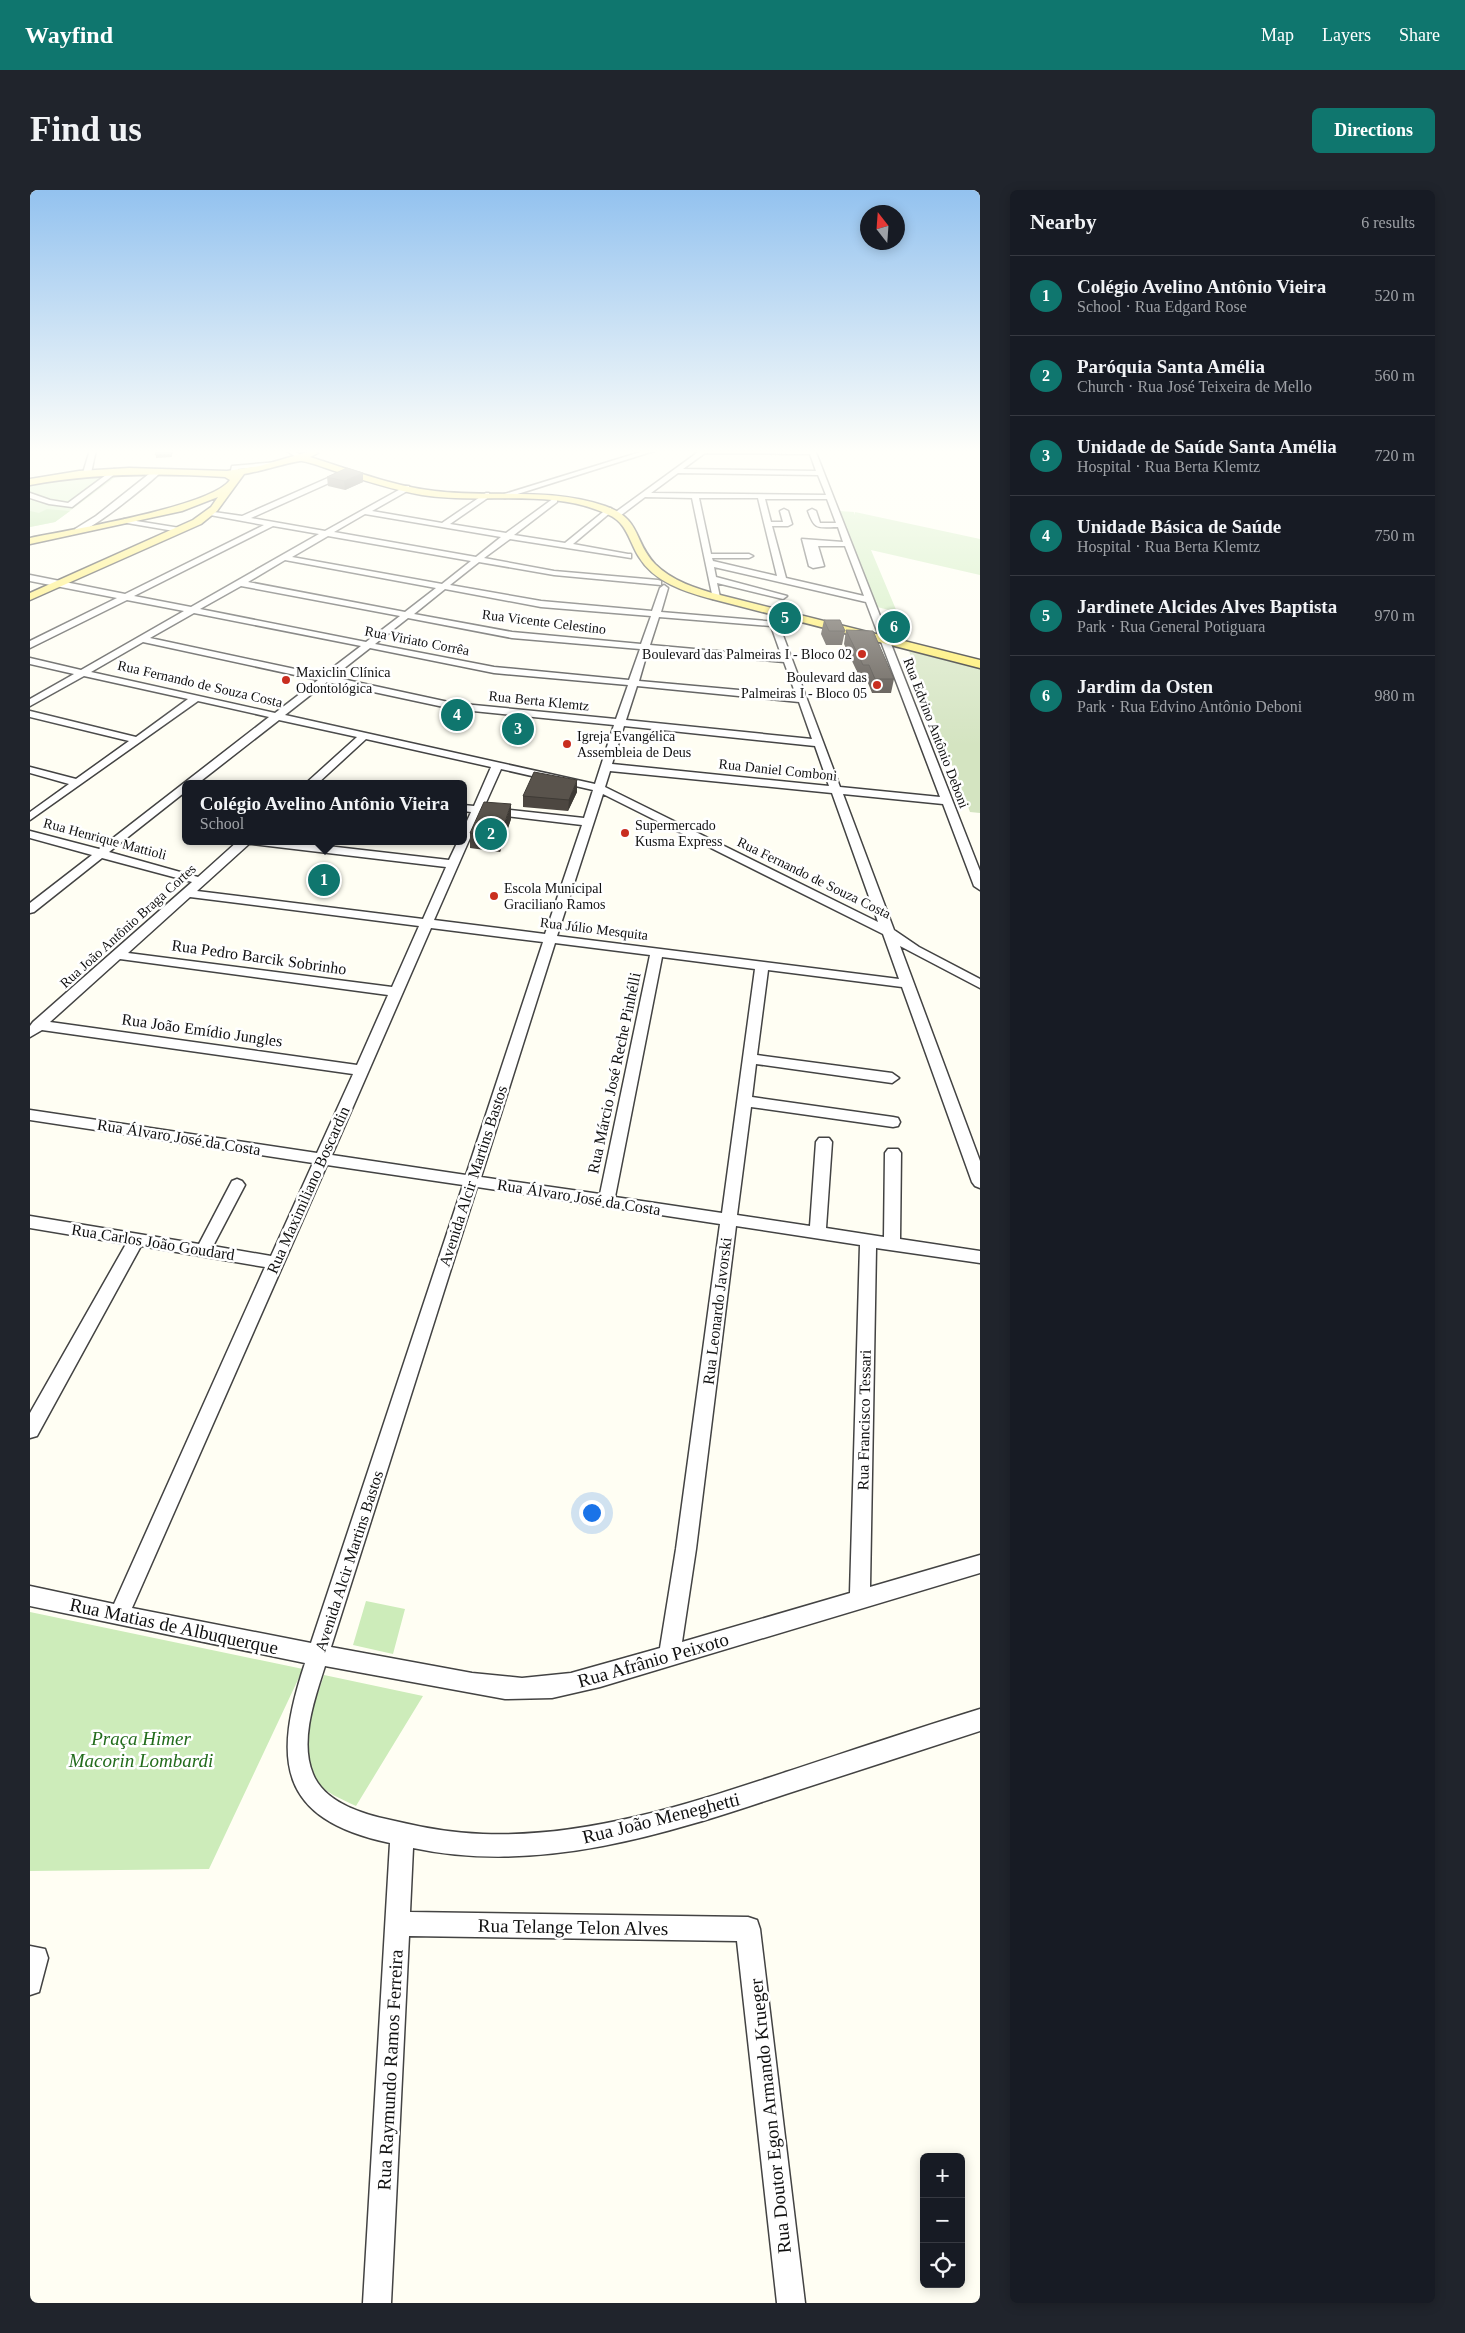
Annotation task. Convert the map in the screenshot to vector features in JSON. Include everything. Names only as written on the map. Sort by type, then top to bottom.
[{"type":"main road","points":[[30,597],[139,549]]},
{"type":"main road","points":[[641,549],[648,562],[664,584],[682,586],[771,611],[980,664]]},
{"type":"main road","points":[[771,611],[775,624],[845,630]]},
{"type":"street","points":[[30,645],[223,549]]},
{"type":"street","points":[[30,703],[301,549]]},
{"type":"street","points":[[410,549],[565,575],[664,584]]},
{"type":"street","points":[[195,780],[489,549]]},
{"type":"street","points":[[582,549],[628,556]]},
{"type":"street","points":[[709,549],[708,559],[716,596]]},
{"type":"street","points":[[774,549],[782,580]]},
{"type":"street","name":"Rua Edvino Antônio Deboni","points":[[850,549],[980,886]]},
{"type":"street","points":[[708,559],[749,556]]},
{"type":"street","points":[[285,558],[550,605],[775,624],[980,1182]]},
{"type":"street","points":[[708,559],[782,580],[870,600]]},
{"type":"street","name":"Rua Viriato Corrêa","points":[[30,578],[494,670],[803,700]]},
{"type":"street","points":[[712,579],[783,596]]},
{"type":"street","name":"Rua Vicente Celestino","points":[[240,583],[516,636],[788,660]]},
{"type":"street","name":"Avenida Alcir Martins Bastos","points":[[298,1767],[296,1754],[299,1723],[318,1656],[664,584]]},
{"type":"street","name":"Rua Berta Klemtz","points":[[141,639],[453,706],[819,743]]},
{"type":"street","name":"Rua Fernando de Souza Costa","points":[[30,661],[599,788],[888,932],[914,950],[980,984]]},
{"type":"street","points":[[30,817],[196,698]]},
{"type":"street","points":[[30,714],[137,740]]},
{"type":"street","points":[[314,780],[364,736]]},
{"type":"street","name":"Rua Maximiliano Boscardin","points":[[470,809],[497,766]]},
{"type":"street","name":"Rua Daniel Comboni","points":[[606,768],[947,801]]},
{"type":"street","points":[[30,770],[78,783]]},
{"type":"street","points":[[30,909],[182,789]]},
{"type":"street","points":[[470,809],[588,822]]},
{"type":"street","name":"Rua Henrique Mattioli","points":[[30,834],[200,881]]},
{"type":"street","name":"Rua João Antônio Braga Cortes","points":[[34,1029],[240,845]]},
{"type":"street","points":[[287,845],[453,864]]},
{"type":"street","name":"Rua Maximiliano Boscardin","points":[[120,1615],[453,864],[459,845]]},
{"type":"street","name":"Rua Júlio Mesquita","points":[[188,893],[908,984]]},
{"type":"street","name":"Rua Márcio José Reche Pinhélli","points":[[606,1201],[657,952]]},
{"type":"street","name":"Rua Pedro Barcik Sobrinho","points":[[117,956],[396,992]]},
{"type":"street","name":"Rua Leonardo Javorski","points":[[669,1656],[686,1549],[762,966]]},
{"type":"street","name":"Rua Fernando de Souza Costa","points":[[944,966],[980,972]]},
{"type":"street","name":"Rua João Emídio Jungles","points":[[34,1029],[361,1070]]},
{"type":"street","points":[[750,1059],[892,1078]]},
{"type":"street","points":[[744,1101],[893,1122]]},
{"type":"street","name":"Rua Álvaro José da Costa","points":[[30,1114],[980,1257]]},
{"type":"street","points":[[818,1233],[824,1142]]},
{"type":"street","points":[[892,1245],[893,1153]]},
{"type":"street","points":[[204,1251],[237,1185]]},
{"type":"street","name":"Rua Carlos João Goudard","points":[[30,1222],[276,1263]]},
{"type":"street","points":[[30,1430],[136,1240]]},
{"type":"street","name":"Rua Francisco Tessari","points":[[860,1599],[868,1241]]},
{"type":"street","name":"Rua Afrânio Peixoto","points":[[318,1656],[405,1670],[477,1685],[523,1690],[572,1683],[980,1564]]},
{"type":"street","name":"Rua Matias de Albuquerque","points":[[30,1596],[318,1656]]},
{"type":"street","name":"Rua João Meneghetti","points":[[298,1767],[313,1796],[327,1808],[357,1824],[437,1843],[484,1846],[562,1843],[597,1837],[699,1812],[980,1720]]},
{"type":"street","name":"Rua Raymundo Ramos Ferreira","points":[[377,2303],[402,1836]]},
{"type":"street","name":"Rua Telange Telon Alves","points":[[397,1924],[748,1929]]},
{"type":"street","name":"Rua Doutor Egon Armando Krueger","points":[[748,1929],[791,2303]]},
{"type":"street","points":[[30,1983],[33,1958]]},
{"type":"green space","points":[[854,549],[980,549],[980,575],[871,550],[897,612],[877,607]]},
{"type":"green space","points":[[881,617],[899,617],[908,641],[889,637]]},
{"type":"green space","points":[[909,651],[980,669],[980,813],[970,812]]},
{"type":"green space","points":[[366,1601],[405,1609],[393,1654],[353,1645]]},
{"type":"green space","name":"Praça Himer Macorin Lombardi","points":[[30,1612],[303,1669],[209,1869],[30,1871]]},
{"type":"green space","points":[[324,1675],[423,1696],[356,1806],[323,1788],[315,1779],[309,1767],[306,1741],[308,1727]]},
{"type":"building","points":[[824,620],[840,620],[845,631],[829,631]]},
{"type":"building","points":[[846,630],[873,631],[894,679],[875,679],[869,665],[863,665]]},
{"type":"building","points":[[534,772],[577,780],[569,800],[523,796]]},
{"type":"building","points":[[484,802],[511,804],[500,837],[470,833]]},
{"type":"place","name":"Jardinete Alcides Alves Baptista","points":[[785,618]]},
{"type":"place","name":"Jardim da Osten","points":[[894,627]]},
{"type":"place","name":"Boulevard das Palmeiras I - Bloco 02","points":[[862,654]]},
{"type":"place","name":"Maxiclin Clínica Odontológica","points":[[286,680]]},
{"type":"place","name":"Boulevard das Palmeiras I - Bloco 05","points":[[877,685]]},
{"type":"place","name":"Unidade Básica de Saúde","points":[[457,715]]},
{"type":"place","name":"Unidade de Saúde Santa Amélia","points":[[518,729]]},
{"type":"place","name":"Igreja Evangélica Assembleia de Deus","points":[[567,744]]},
{"type":"place","name":"Supermercado Kusma Express","points":[[625,833]]},
{"type":"place","name":"Paróquia Santa Amélia","points":[[491,834]]},
{"type":"place","name":"Colégio Avelino Antônio Vieira","points":[[324,880]]},
{"type":"place","name":"Escola Municipal Graciliano Ramos","points":[[494,896]]}]
